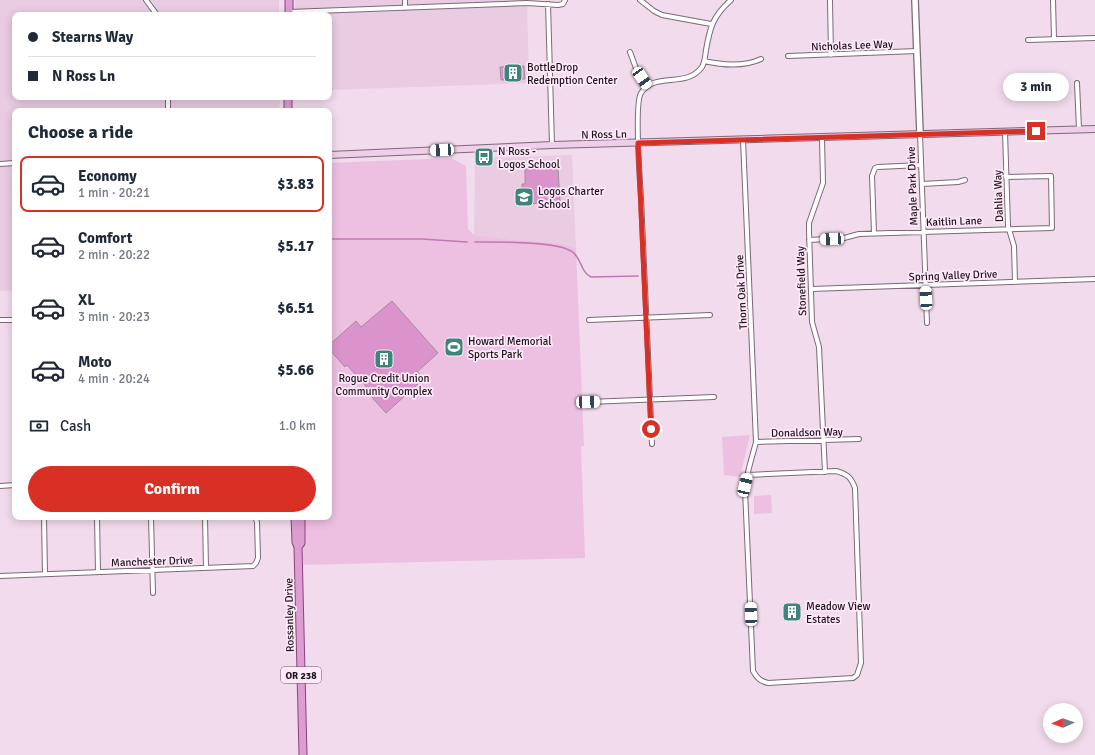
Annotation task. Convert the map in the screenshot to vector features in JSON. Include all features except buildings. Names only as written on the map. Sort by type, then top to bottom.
[{"type":"main road","points":[[289,0],[289,12]]},
{"type":"main road","name":"N Ross Ln","points":[[332,155],[638,143],[1095,129]]},
{"type":"main road","name":"Rossanley Drive","points":[[295,520],[296,542],[298,547],[304,755]]},
{"type":"main road","name":"Rossanley Drive","points":[[298,547],[301,542],[301,520]]},
{"type":"street","points":[[146,0],[156,12]]},
{"type":"street","points":[[405,0],[406,8]]},
{"type":"street","points":[[328,12],[406,8],[563,4],[565,0]]},
{"type":"street","points":[[640,0],[654,11],[662,15],[711,24]]},
{"type":"street","points":[[652,444],[638,143],[638,99],[647,86],[660,80],[671,81],[690,77],[699,70],[704,61],[711,24],[721,10],[731,0]]},
{"type":"street","points":[[830,0],[832,55]]},
{"type":"street","name":"Maple Park Drive","points":[[916,0],[927,323]]},
{"type":"street","points":[[1053,0],[1054,40]]},
{"type":"street","points":[[548,4],[552,146]]},
{"type":"street","points":[[1028,40],[1095,38]]},
{"type":"street","name":"Nicholas Lee Way","points":[[788,56],[917,51]]},
{"type":"street","points":[[630,52],[637,71],[647,86]]},
{"type":"street","points":[[704,61],[731,64],[750,63],[761,59]]},
{"type":"street","points":[[1077,83],[1079,129]]},
{"type":"street","name":"Dahlia Way","points":[[1005,132],[1009,228],[1014,246],[1015,282]]},
{"type":"street","name":"Stonefield Way","points":[[822,138],[823,183],[810,222],[809,240],[812,322],[819,347],[825,472]]},
{"type":"street","name":"Thorn Oak Drive","points":[[743,140],[756,442],[745,490],[752,666],[757,678],[768,683],[847,679],[858,675],[860,670],[861,638],[855,488],[848,475],[836,471],[825,472]]},
{"type":"street","points":[[0,164],[12,164]]},
{"type":"street","points":[[874,233],[872,176],[875,168],[921,165]]},
{"type":"street","name":"Kaitlin Lane","points":[[809,240],[844,238],[859,234],[874,233],[1009,228],[1052,228],[1051,176],[1006,177]]},
{"type":"street","points":[[922,184],[958,182],[965,180]]},
{"type":"street","name":"Spring Valley Drive","points":[[811,288],[1095,279]]},
{"type":"street","points":[[589,320],[710,315]]},
{"type":"street","points":[[0,320],[12,320]]},
{"type":"street","points":[[588,402],[714,397]]},
{"type":"street","name":"Donaldson Way","points":[[756,442],[858,439]]},
{"type":"street","points":[[748,474],[825,472]]},
{"type":"street","points":[[0,486],[12,485]]},
{"type":"street","points":[[44,520],[45,574]]},
{"type":"street","points":[[97,520],[98,572]]},
{"type":"street","points":[[151,520],[153,593]]},
{"type":"street","points":[[204,520],[206,568]]},
{"type":"street","name":"Manchester Drive","points":[[0,576],[249,567],[256,563],[258,558],[256,520]]},
{"type":"shaded area","points":[[0,0],[279,0],[279,12],[12,12],[12,100],[280,100],[279,108],[12,108],[12,290],[0,291]]},
{"type":"shaded area","points":[[295,0],[527,0],[529,83],[332,90],[332,12],[296,12]]},
{"type":"shaded area","name":"Logos Charter School","points":[[572,155],[576,248],[558,243],[474,235],[475,158]]},
{"type":"shaded area","name":"Howard Memorial Sports Park","points":[[451,158],[466,166],[468,229],[474,235],[558,243],[576,248],[584,446],[581,446],[585,558],[302,565],[302,520],[332,520],[332,163]]},
{"type":"shaded area","points":[[750,435],[740,477],[724,475],[722,437]]},
{"type":"shaded area","points":[[771,495],[772,513],[754,514],[754,496]]},
{"type":"waterway","points":[[332,239],[422,239],[467,242]]},
{"type":"waterway","points":[[475,242],[552,245],[571,251],[575,254],[587,275],[591,277],[638,276]]},
{"type":"place","name":"BottleDrop Redemption Center","points":[[513,73]]},
{"type":"place","name":"N Ross - Logos School","points":[[484,157]]},
{"type":"place","name":"Logos Charter School","points":[[524,197]]},
{"type":"place","name":"Howard Memorial Sports Park","points":[[454,347]]},
{"type":"place","name":"Rogue Credit Union Community Complex","points":[[384,359]]},
{"type":"place","name":"Meadow View Estates","points":[[792,612]]},
{"type":"route","points":[[651,429],[638,143],[1036,131]]}]
